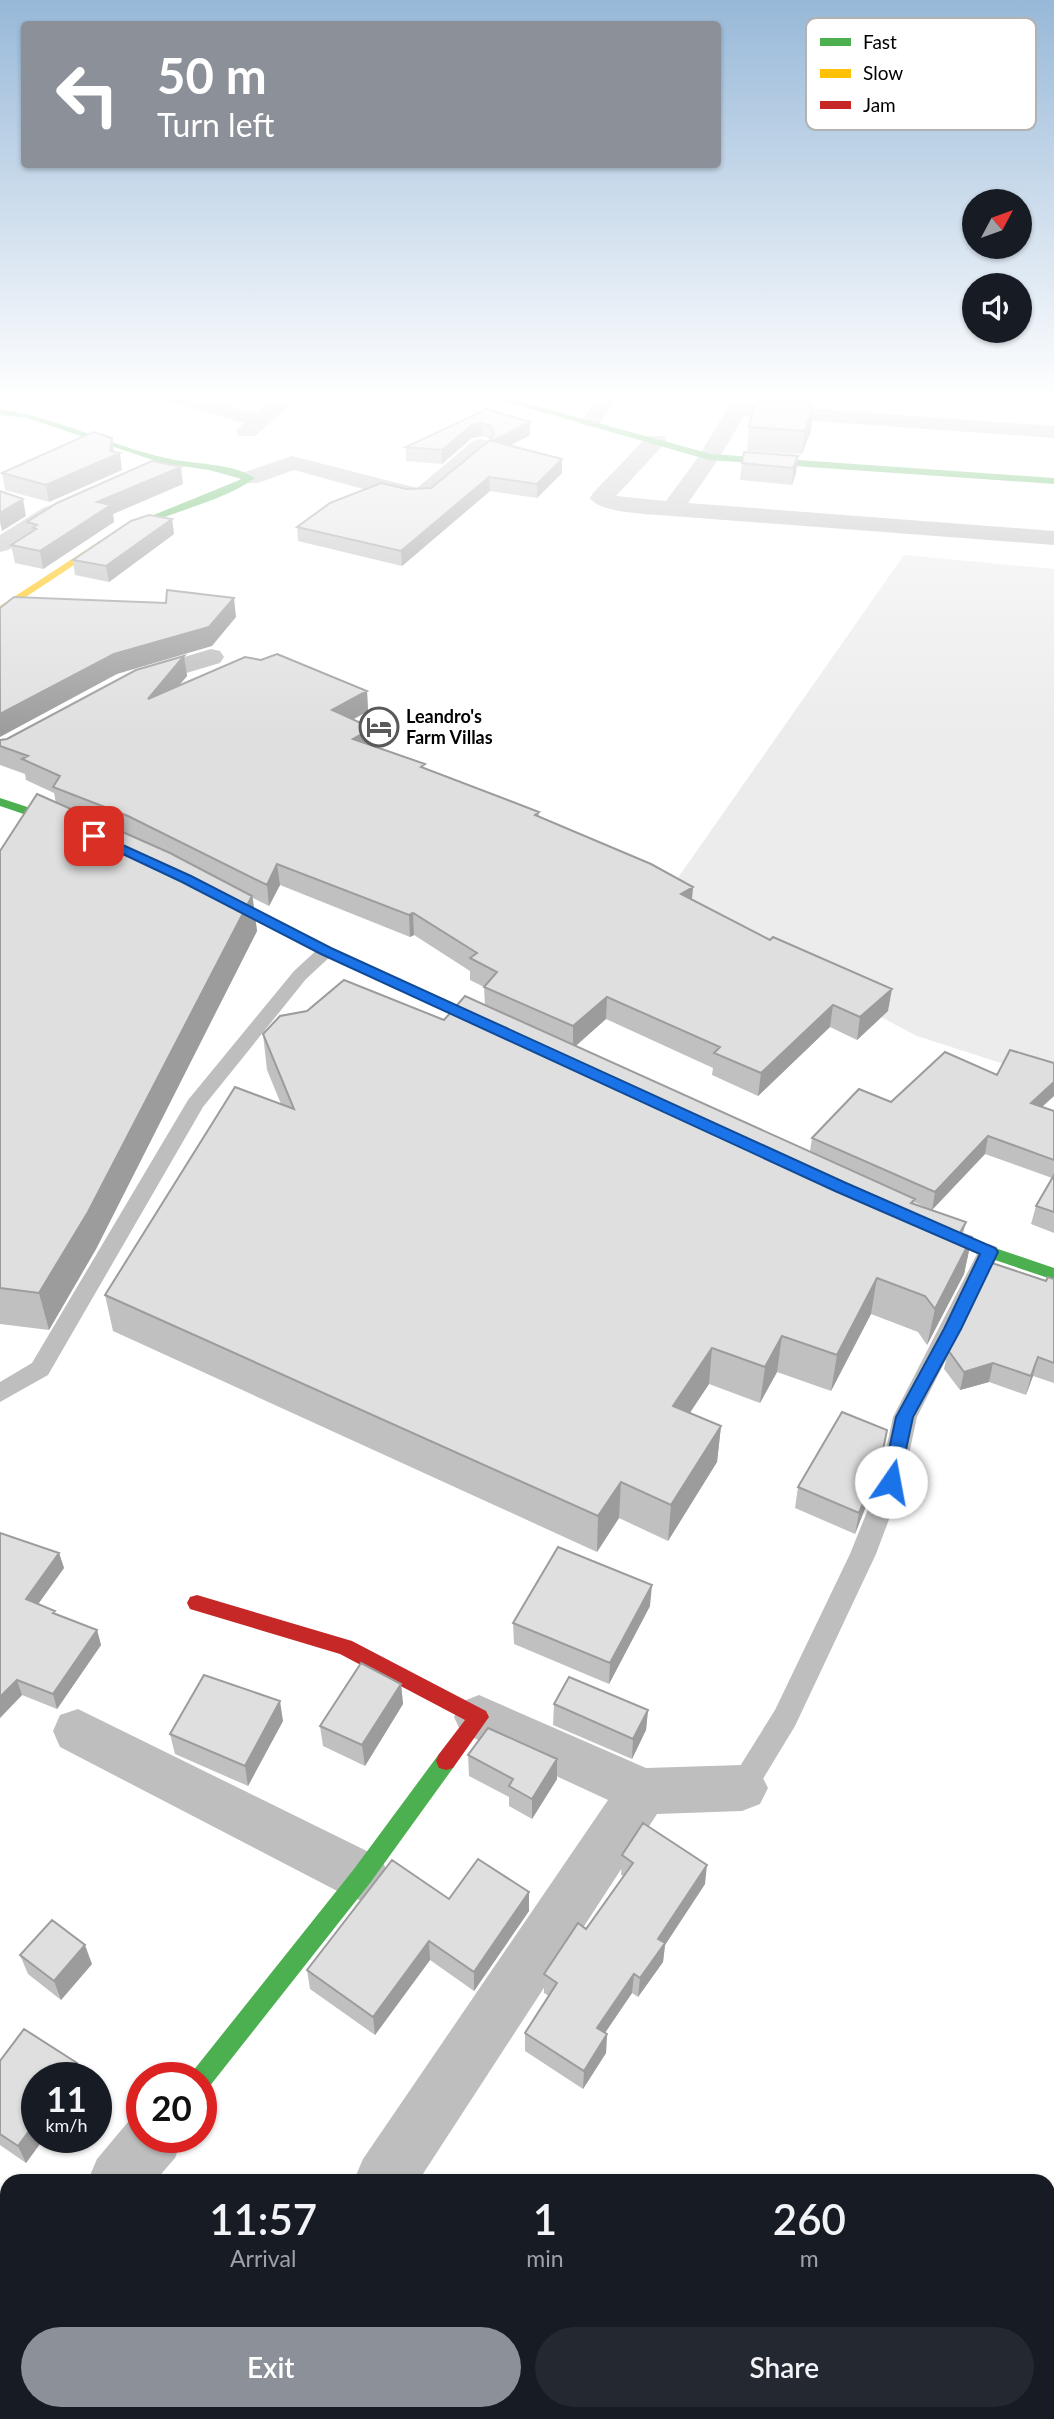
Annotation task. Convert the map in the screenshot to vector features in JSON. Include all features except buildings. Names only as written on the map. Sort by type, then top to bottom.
[{"type":"street","points":[[41,510],[51,513]]},
{"type":"street","points":[[0,545],[58,510]]},
{"type":"street","points":[[0,611],[124,529],[174,510]]},
{"type":"street","points":[[684,510],[1054,538]]},
{"type":"street","points":[[111,691],[128,682],[211,657]]},
{"type":"street","points":[[0,802],[71,825],[94,836]]},
{"type":"street","points":[[198,885],[326,951],[514,1038]]},
{"type":"street","points":[[903,1214],[989,1252],[1054,1274]]},
{"type":"street","points":[[197,1602],[345,1647],[479,1717],[643,1791],[742,1788]]},
{"type":"street","points":[[214,2062],[362,1876],[479,1717]]},
{"type":"street","points":[[78,1731],[362,1876]]},
{"type":"street","points":[[388,2174],[643,1791]]},
{"type":"street","points":[[123,2174],[141,2153]]},
{"type":"lane","points":[[0,1393],[40,1369],[195,1104],[300,975],[326,951]]},
{"type":"lane","points":[[742,1788],[785,1718],[863,1554],[891,1482],[905,1417],[953,1329],[989,1252]]},
{"type":"shaded area","points":[[904,555],[1054,569],[1054,1080],[917,1036],[661,902]]},
{"type":"traffic: fast","points":[[101,544],[174,510]]},
{"type":"traffic: fast","points":[[0,802],[75,827]]},
{"type":"traffic: fast","points":[[209,890],[326,951],[501,1031]]},
{"type":"traffic: fast","points":[[922,1223],[989,1252],[1054,1274]]},
{"type":"traffic: fast","points":[[214,2062],[362,1876],[446,1761]]},
{"type":"traffic: slow","points":[[0,611],[101,544]]},
{"type":"traffic: jam","points":[[197,1603],[345,1647],[479,1717],[446,1761]]},
{"type":"place","name":"Leandro's Farm Villas","points":[[379,727]]},
{"type":"route","points":[[94,836],[187,879],[326,951],[989,1252],[953,1329],[905,1417],[891,1482]]}]
